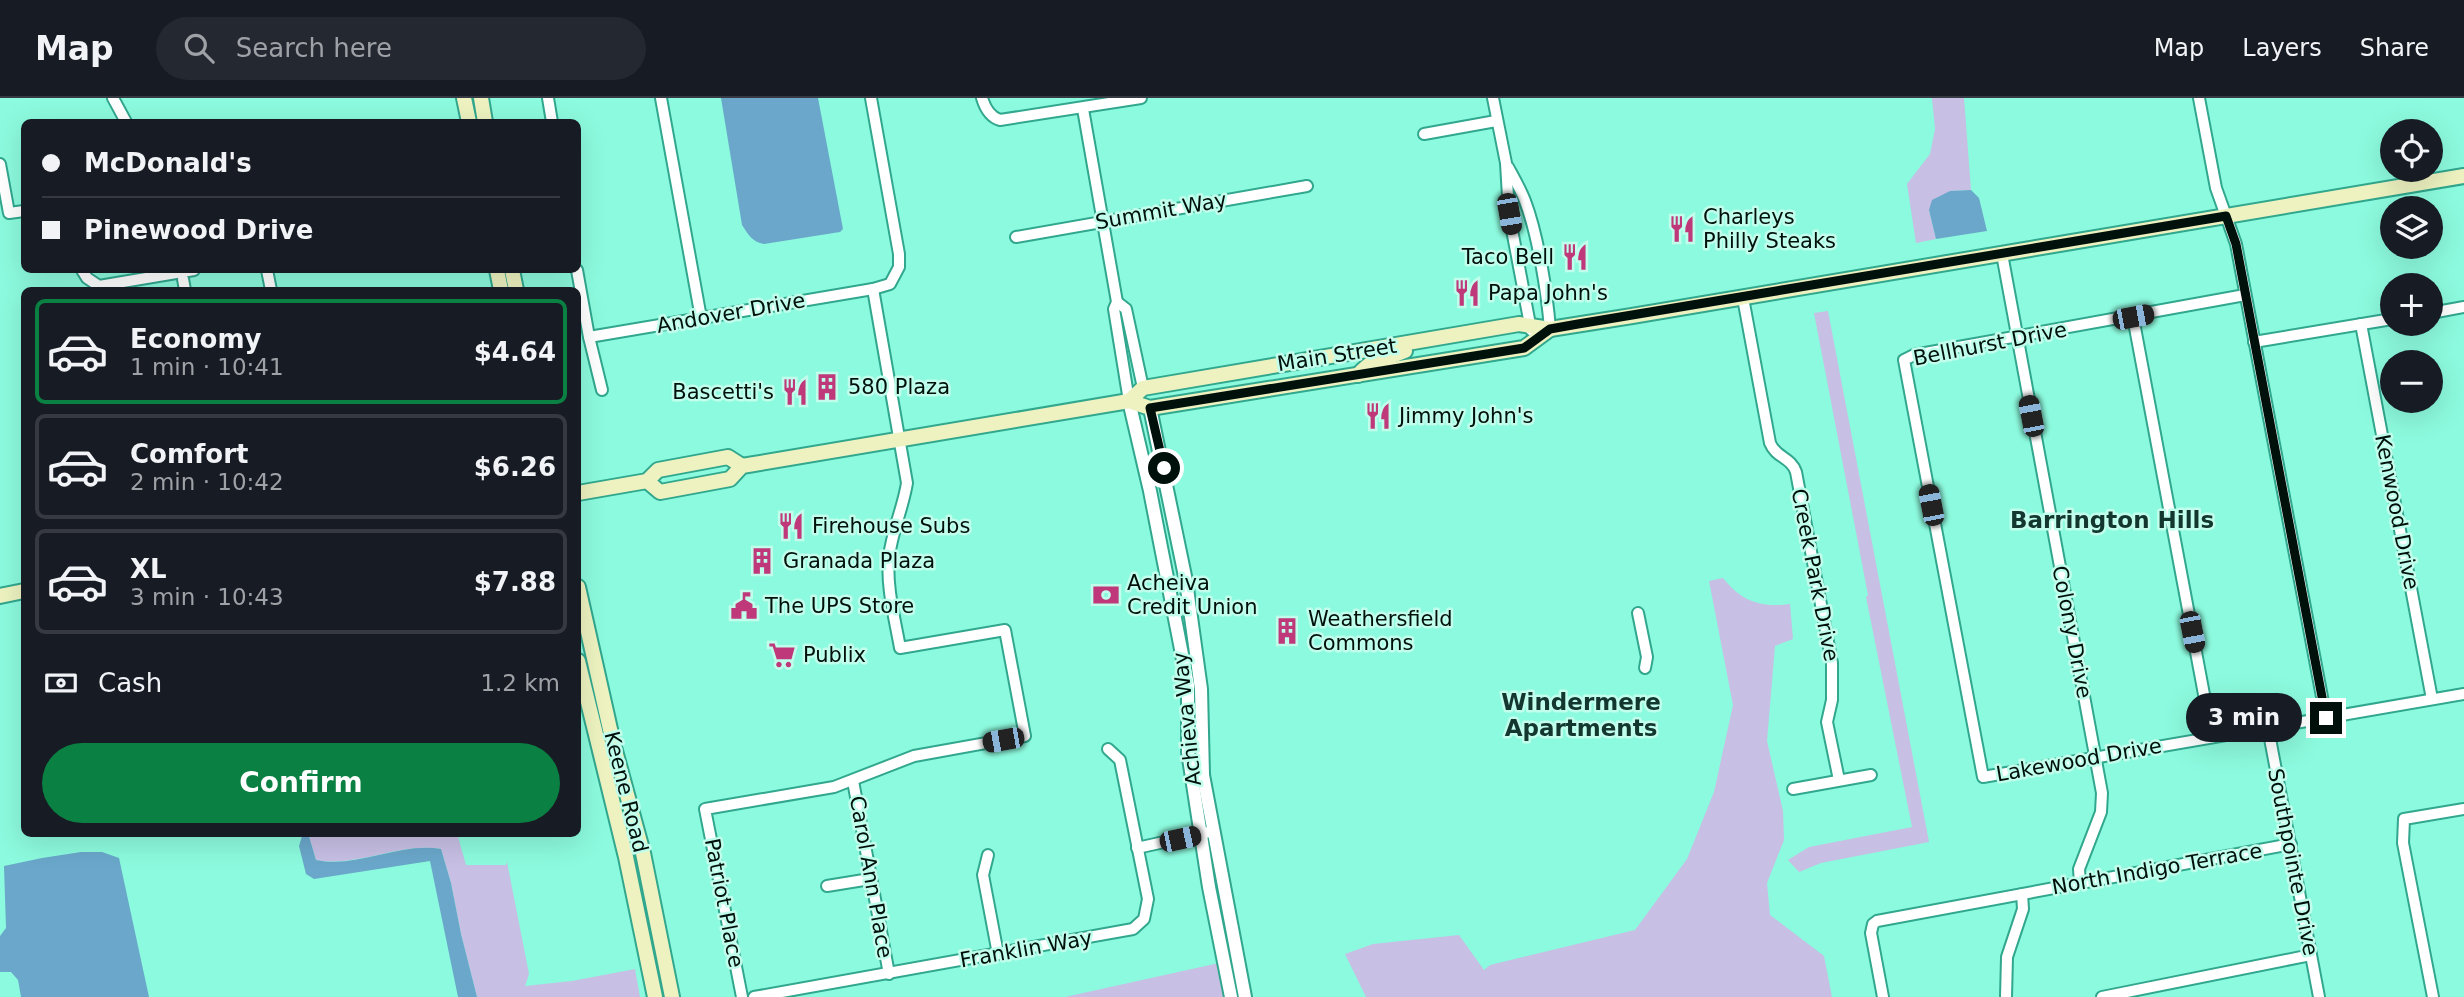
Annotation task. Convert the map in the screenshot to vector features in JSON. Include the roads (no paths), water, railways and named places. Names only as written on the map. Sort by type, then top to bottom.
[{"type":"main road","points":[[464,98],[468,119]]},
{"type":"main road","points":[[481,98],[484,119]]},
{"type":"main road","name":"Main Street","points":[[1143,388],[1519,324],[1550,329],[2464,176]]},
{"type":"main road","name":"Main Street","points":[[647,481],[660,492],[730,479],[742,466],[900,439],[1129,401],[1150,408],[1524,348],[1550,329]]},
{"type":"main road","points":[[1358,375],[1377,358],[1404,351],[1411,342]]},
{"type":"main road","points":[[1129,401],[1143,388],[1150,408]]},
{"type":"main road","name":"Main Street","points":[[581,492],[647,481],[659,470],[728,457],[742,466]]},
{"type":"main road","points":[[0,596],[21,592]]},
{"type":"main road","name":"Keene Road","points":[[581,600],[614,747],[643,853],[672,997]]},
{"type":"main road","name":"Keene Road","points":[[581,673],[626,857],[655,997]]},
{"type":"street","points":[[113,98],[121,119]]},
{"type":"street","points":[[548,98],[552,119]]},
{"type":"street","points":[[660,98],[701,318]]},
{"type":"street","points":[[853,781],[914,756],[1025,736],[1005,630],[900,648],[889,580],[889,556],[904,501],[906,483],[873,289],[890,284],[899,267],[899,254],[871,98]]},
{"type":"street","points":[[982,98],[988,111],[995,119],[1000,120],[1141,98]]},
{"type":"street","points":[[1493,98],[1506,163],[1509,214],[1534,341]]},
{"type":"street","points":[[2199,98],[2216,188],[2236,244],[2326,718]]},
{"type":"street","points":[[1083,108],[1117,302],[1114,309],[1129,401]]},
{"type":"street","points":[[1424,134],[1496,121]]},
{"type":"street","points":[[1506,163],[1525,200],[1530,217],[1548,302],[1550,329]]},
{"type":"street","points":[[0,164],[9,214],[21,212]]},
{"type":"street","name":"Summit Way","points":[[1016,237],[1307,186]]},
{"type":"street","name":"Colony Drive","points":[[2001,254],[2102,793],[2101,812],[2093,837],[2081,860],[2080,883]]},
{"type":"street","points":[[84,273],[99,286],[176,273]]},
{"type":"street","name":"Andover Drive","points":[[589,337],[873,289]]},
{"type":"street","points":[[581,292],[602,390]]},
{"type":"street","name":"Bellhurst Drive","points":[[1983,777],[1904,360],[1914,355],[2245,295]]},
{"type":"street","name":"Creek Park Drive","points":[[1743,298],[1770,443],[1775,452],[1792,462],[1798,484],[1832,663],[1832,700],[1827,722],[1839,780]]},
{"type":"street","points":[[1117,302],[1126,309],[1143,388]]},
{"type":"street","points":[[2443,311],[2464,307]]},
{"type":"street","points":[[2133,317],[2212,737]]},
{"type":"street","points":[[2255,342],[2380,321]]},
{"type":"street","name":"Kenwood Drive","points":[[2361,324],[2432,699]]},
{"type":"street","name":"Achieva Way","points":[[1129,401],[1150,491],[1188,685],[1188,752],[1200,835],[1231,997]]},
{"type":"street","name":"Achieva Way","points":[[1150,408],[1186,581],[1201,689],[1203,775],[1245,997]]},
{"type":"street","points":[[1638,613],[1647,657],[1645,668]]},
{"type":"street","name":"Lakewood Drive","points":[[1983,777],[2464,694]]},
{"type":"street","name":"Southpointe Drive","points":[[2268,728],[2319,997]]},
{"type":"street","name":"Franklin Way","points":[[754,997],[1133,929],[1143,919],[1148,906],[1120,760],[1108,749]]},
{"type":"street","points":[[1793,789],[1871,775]]},
{"type":"street","name":"Patriot Place","points":[[742,997],[705,809],[834,787],[853,781]]},
{"type":"street","name":"Carol Ann Place","points":[[853,781],[889,974]]},
{"type":"street","points":[[2432,997],[2403,844],[2404,820],[2464,809]]},
{"type":"street","points":[[1137,848],[1214,830]]},
{"type":"street","name":"North Indigo Terrace","points":[[1883,997],[1871,938],[1873,924],[2291,844]]},
{"type":"street","points":[[988,855],[983,875],[998,954]]},
{"type":"street","points":[[827,886],[870,879]]},
{"type":"street","points":[[2006,997],[2007,957],[2023,909],[2022,894]]},
{"type":"street","points":[[2102,997],[2311,955]]},
{"type":"water","points":[[721,98],[818,98],[843,229],[840,232],[764,244],[751,237],[742,225]]},
{"type":"water","points":[[1971,190],[1979,198],[1987,231],[1936,239],[1929,210],[1932,200],[1950,191]]},
{"type":"water","points":[[302,837],[309,837],[316,860],[331,862],[410,849],[441,849],[477,997],[458,997],[430,861],[314,879],[306,874],[299,846]]},
{"type":"water","points":[[81,852],[102,852],[119,858],[149,997],[21,997],[18,980],[11,972],[0,972],[0,936],[6,928],[4,866]]},
{"type":"place","name":"Charleys Philly Steaks","points":[[1682,229]]},
{"type":"place","name":"Taco Bell","points":[[1575,257]]},
{"type":"place","name":"Papa John's","points":[[1467,293]]},
{"type":"place","name":"580 Plaza","points":[[827,387]]},
{"type":"place","name":"Bascetti's","points":[[795,392]]},
{"type":"place","name":"Jimmy John's","points":[[1378,416]]},
{"type":"place","name":"Firehouse Subs","points":[[791,526]]},
{"type":"place","name":"Granada Plaza","points":[[762,561]]},
{"type":"place","name":"Acheiva Credit Union","points":[[1106,595]]},
{"type":"place","name":"The UPS Store","points":[[744,606]]},
{"type":"place","name":"Weathersfield Commons","points":[[1287,631]]},
{"type":"place","name":"Publix","points":[[782,655]]},
{"type":"district","name":"Barrington Hills","points":[[2112,520]]},
{"type":"district","name":"Windermere Apartments","points":[[1581,715]]}]
